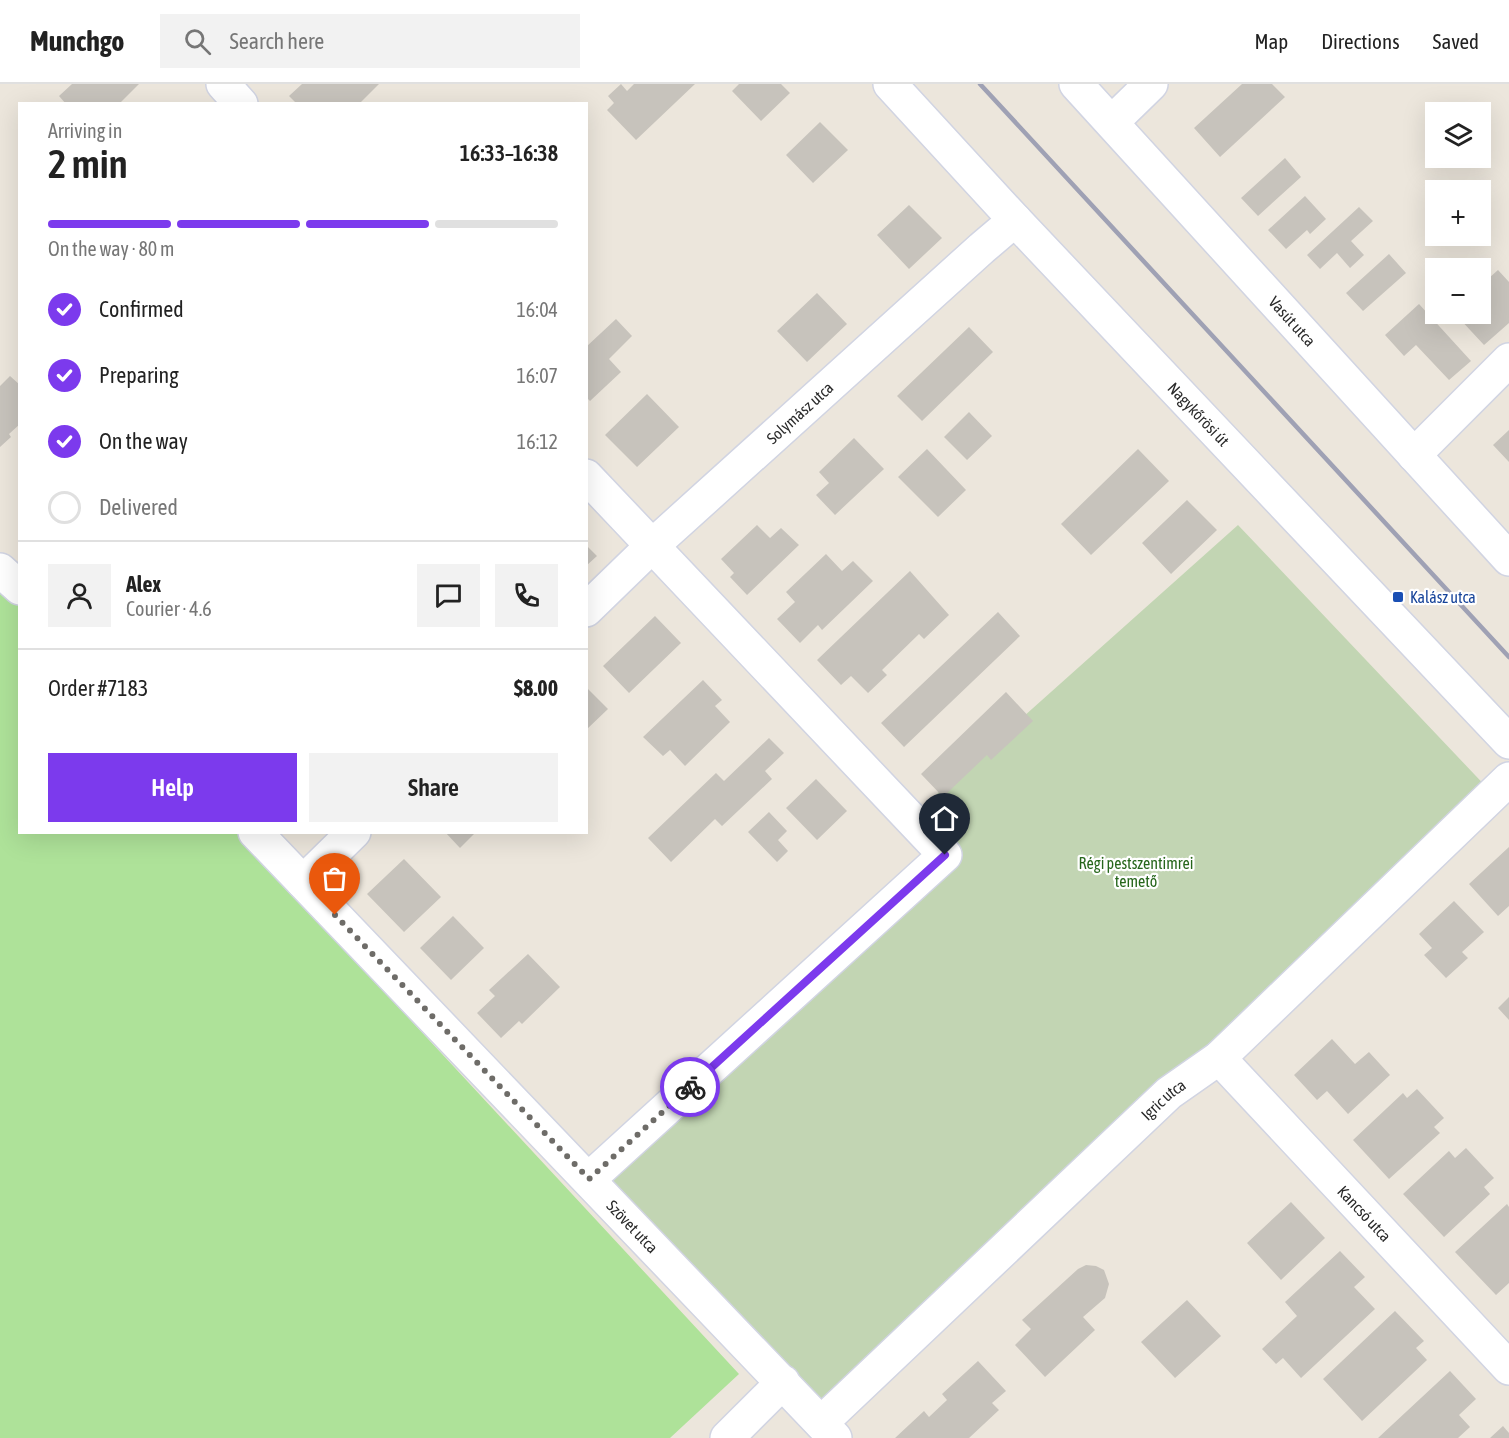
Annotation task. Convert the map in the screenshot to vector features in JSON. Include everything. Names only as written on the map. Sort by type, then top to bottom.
[{"type":"street","points":[[222,84],[239,102]]},
{"type":"street","name":"Nagykőrösi út","points":[[890,84],[1015,220],[1509,742]]},
{"type":"street","name":"Vasút utca","points":[[1076,84],[1509,560]]},
{"type":"street","points":[[1112,122],[1151,84]]},
{"type":"street","name":"Solymász utca","points":[[588,608],[652,546],[1015,220]]},
{"type":"street","points":[[1413,455],[1509,360]]},
{"type":"street","points":[[588,478],[945,855],[589,1179]]},
{"type":"street","points":[[0,570],[18,586]]},
{"type":"street","name":"Igric utca","points":[[828,1431],[1169,1093],[1219,1059],[1509,779]]},
{"type":"street","name":"Szövet utca","points":[[257,834],[828,1431]]},
{"type":"street","points":[[303,882],[352,834]]},
{"type":"street","name":"Kancsó utca","points":[[1219,1059],[1509,1368]]},
{"type":"street","points":[[727,1438],[783,1383]]},
{"type":"green space","name":"Régi pestszentimrei temető","points":[[1238,525],[1493,794],[821,1423],[589,1179],[944,856],[910,818]]},
{"type":"green space","points":[[0,592],[18,599],[18,834],[238,834],[739,1374],[670,1438],[0,1438]]},
{"type":"building","points":[[72,84],[139,84],[121,102],[64,102],[59,96]]},
{"type":"building","points":[[302,84],[379,84],[361,102],[295,102],[289,96]]},
{"type":"building","points":[[621,84],[627,91],[634,84],[695,84],[636,140],[607,110],[614,103],[608,96]]},
{"type":"building","points":[[739,84],[781,84],[790,93],[761,121],[732,91]]},
{"type":"building","points":[[1242,84],[1272,84],[1285,97],[1220,157],[1194,128]]},
{"type":"building","points":[[820,122],[848,150],[813,183],[786,155]]},
{"type":"building","points":[[1285,158],[1301,177],[1258,216],[1241,198]]},
{"type":"building","points":[[1305,196],[1326,219],[1310,234],[1307,230],[1286,249],[1268,230]]},
{"type":"building","points":[[909,205],[942,238],[909,269],[877,235]]},
{"type":"building","points":[[1359,207],[1373,221],[1351,241],[1364,255],[1350,268],[1337,253],[1320,269],[1307,255]]},
{"type":"building","points":[[1389,254],[1406,273],[1363,311],[1346,293]]},
{"type":"building","points":[[1498,270],[1509,282],[1509,323],[1484,345],[1464,324],[1491,324],[1491,276]]},
{"type":"building","points":[[817,293],[847,324],[807,362],[777,331]]},
{"type":"building","points":[[1419,304],[1425,311],[1425,324],[1437,324],[1471,361],[1449,380],[1416,345],[1404,356],[1385,335]]},
{"type":"building","points":[[616,319],[632,336],[609,359],[621,372],[590,401],[588,399],[588,345]]},
{"type":"building","points":[[969,327],[993,352],[922,421],[897,396]]},
{"type":"building","points":[[10,376],[18,383],[18,426],[9,434],[11,437],[0,447],[0,386]]},
{"type":"building","points":[[647,394],[679,427],[637,467],[605,435]]},
{"type":"building","points":[[969,412],[992,436],[967,460],[944,437]]},
{"type":"building","points":[[1509,430],[1509,462],[1493,445]]},
{"type":"building","points":[[854,438],[884,469],[835,515],[816,495],[829,483],[819,472]]},
{"type":"building","points":[[927,449],[966,490],[938,517],[898,477]]},
{"type":"building","points":[[1138,449],[1169,481],[1091,555],[1061,524]]},
{"type":"building","points":[[1187,500],[1217,530],[1171,574],[1142,543]]},
{"type":"building","points":[[757,525],[770,538],[781,528],[799,545],[747,595],[730,577],[734,573],[721,559]]},
{"type":"building","points":[[588,547],[597,556],[588,564]]},
{"type":"building","points":[[826,554],[842,571],[853,561],[873,581],[822,630],[818,625],[800,643],[777,619],[795,602],[786,592]]},
{"type":"building","points":[[910,571],[949,615],[924,639],[919,634],[882,670],[887,675],[868,693],[851,676],[841,685],[817,660]]},
{"type":"building","points":[[998,612],[1020,636],[904,747],[881,723]]},
{"type":"building","points":[[655,616],[681,643],[629,693],[603,666]]},
{"type":"building","points":[[703,680],[722,700],[715,706],[730,722],[685,766],[670,750],[663,756],[643,737]]},
{"type":"building","points":[[588,689],[608,709],[588,728]]},
{"type":"building","points":[[1006,692],[1033,721],[991,760],[987,755],[943,797],[921,774]]},
{"type":"building","points":[[769,738],[784,753],[765,771],[772,779],[722,826],[715,819],[671,862],[648,838],[716,773],[724,781]]},
{"type":"building","points":[[816,779],[847,811],[817,840],[786,808]]},
{"type":"building","points":[[769,812],[787,831],[778,840],[788,851],[777,862],[748,832]]},
{"type":"building","points":[[447,834],[474,834],[460,848]]},
{"type":"building","points":[[1509,847],[1509,906],[1498,916],[1469,884]]},
{"type":"building","points":[[404,859],[441,897],[404,932],[367,894]]},
{"type":"building","points":[[1454,901],[1484,932],[1462,952],[1468,958],[1446,978],[1424,955],[1432,948],[1419,934]]},
{"type":"building","points":[[453,916],[484,948],[451,980],[420,948]]},
{"type":"building","points":[[528,954],[560,987],[522,1024],[519,1021],[501,1038],[477,1013],[495,996],[489,990]]},
{"type":"building","points":[[1509,997],[1509,1020],[1498,1008]]},
{"type":"building","points":[[1332,1039],[1355,1064],[1369,1052],[1390,1075],[1348,1114],[1327,1091],[1317,1100],[1294,1075]]},
{"type":"building","points":[[1417,1089],[1444,1118],[1434,1127],[1440,1133],[1389,1179],[1353,1140],[1403,1093],[1407,1098]]},
{"type":"building","points":[[1466,1148],[1494,1178],[1484,1187],[1490,1194],[1444,1237],[1403,1194],[1449,1151],[1455,1158]]},
{"type":"building","points":[[1291,1202],[1325,1238],[1281,1280],[1247,1243]]},
{"type":"building","points":[[1507,1204],[1509,1207],[1509,1283],[1496,1295],[1455,1252]]},
{"type":"building","points":[[1340,1251],[1365,1277],[1354,1287],[1375,1309],[1301,1378],[1283,1358],[1276,1364],[1262,1349],[1297,1316],[1285,1302]]},
{"type":"building","points":[[1086,1265],[1104,1270],[1109,1284],[1105,1298],[1083,1317],[1095,1330],[1045,1377],[1015,1345],[1031,1329],[1022,1320],[1078,1269]]},
{"type":"building","points":[[1187,1300],[1221,1336],[1175,1378],[1141,1342]]},
{"type":"building","points":[[1395,1311],[1424,1341],[1416,1348],[1427,1360],[1362,1421],[1323,1379]]},
{"type":"building","points":[[978,1361],[1006,1391],[992,1403],[999,1410],[969,1438],[895,1438],[924,1411],[929,1417],[947,1400],[942,1394]]},
{"type":"building","points":[[1450,1371],[1476,1399],[1459,1415],[1470,1427],[1458,1438],[1378,1438]]},
{"type":"building","points":[[1503,1426],[1509,1433],[1509,1438],[1490,1438]]},
{"type":"railway","points":[[980,84],[1509,657]]},
{"type":"way so far","points":[[335,915],[589,1179],[690,1087]]},
{"type":"place","name":"Kalász utca","points":[[1398,597]]},
{"type":"route","points":[[690,1087],[945,855]]}]
